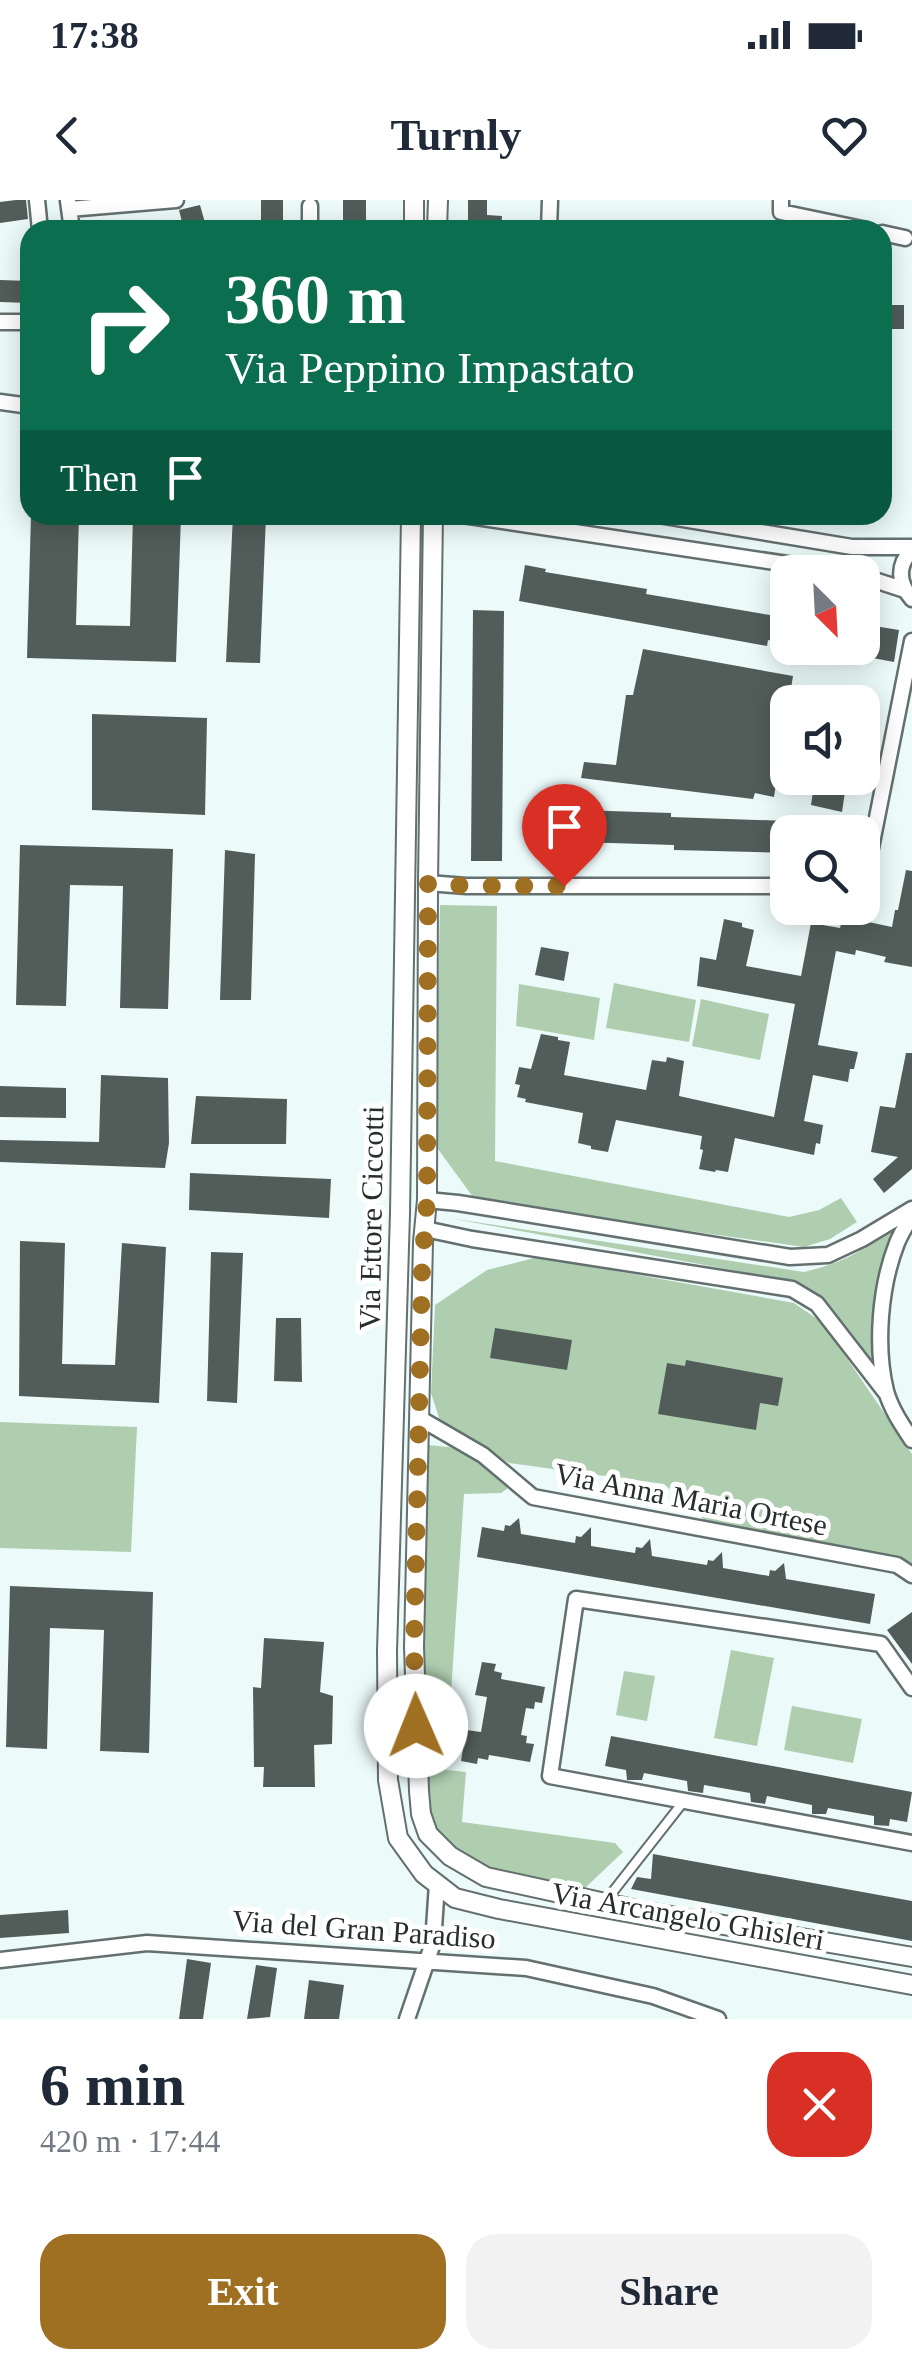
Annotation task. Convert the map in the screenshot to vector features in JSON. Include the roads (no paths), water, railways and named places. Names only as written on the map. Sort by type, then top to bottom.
[{"type":"street","points":[[69,204],[176,200]]},
{"type":"street","points":[[781,200],[781,212],[819,220]]},
{"type":"street","points":[[310,206],[310,220]]},
{"type":"street","points":[[892,235],[906,238]]},
{"type":"street","name":"Via Ettore Ciccotti","points":[[410,525],[400,1213],[386,1651],[388,1780],[398,1838],[424,1874],[455,1898]]},
{"type":"street","name":"Via Ettore Ciccotti","points":[[433,525],[427,1200],[414,1648],[421,1814],[428,1834],[450,1856],[486,1878]]},
{"type":"street","points":[[529,525],[770,561]]},
{"type":"street","points":[[717,525],[852,548],[912,548]]},
{"type":"street","points":[[912,548],[901,570],[912,610]]},
{"type":"street","points":[[880,583],[908,595]]},
{"type":"street","points":[[878,815],[912,642]]},
{"type":"street","points":[[428,883],[770,886]]},
{"type":"street","points":[[400,1213],[427,1200],[790,1257],[828,1255],[912,1212]]},
{"type":"street","points":[[886,1393],[879,1338],[886,1289],[897,1243],[912,1212]]},
{"type":"street","points":[[400,1213],[426,1229],[472,1239],[792,1289],[817,1304],[886,1393],[912,1440]]},
{"type":"street","name":"Via Anna Maria Ortese","points":[[420,1419],[482,1455],[532,1498],[897,1565],[912,1574]]},
{"type":"street","points":[[912,1688],[881,1644],[576,1599],[550,1776],[912,1843]]},
{"type":"street","name":"Via Arcangelo Ghisleri","points":[[486,1878],[604,1903],[912,1957]]},
{"type":"street","points":[[407,2019],[433,1943],[437,1884]]},
{"type":"street","name":"Via Arcangelo Ghisleri","points":[[455,1898],[912,1986]]},
{"type":"street","name":"Via del Gran Paradiso","points":[[0,1960],[147,1943],[526,1968],[653,1996],[718,2019]]},
{"type":"lane","points":[[604,1903],[684,1801]]}]
